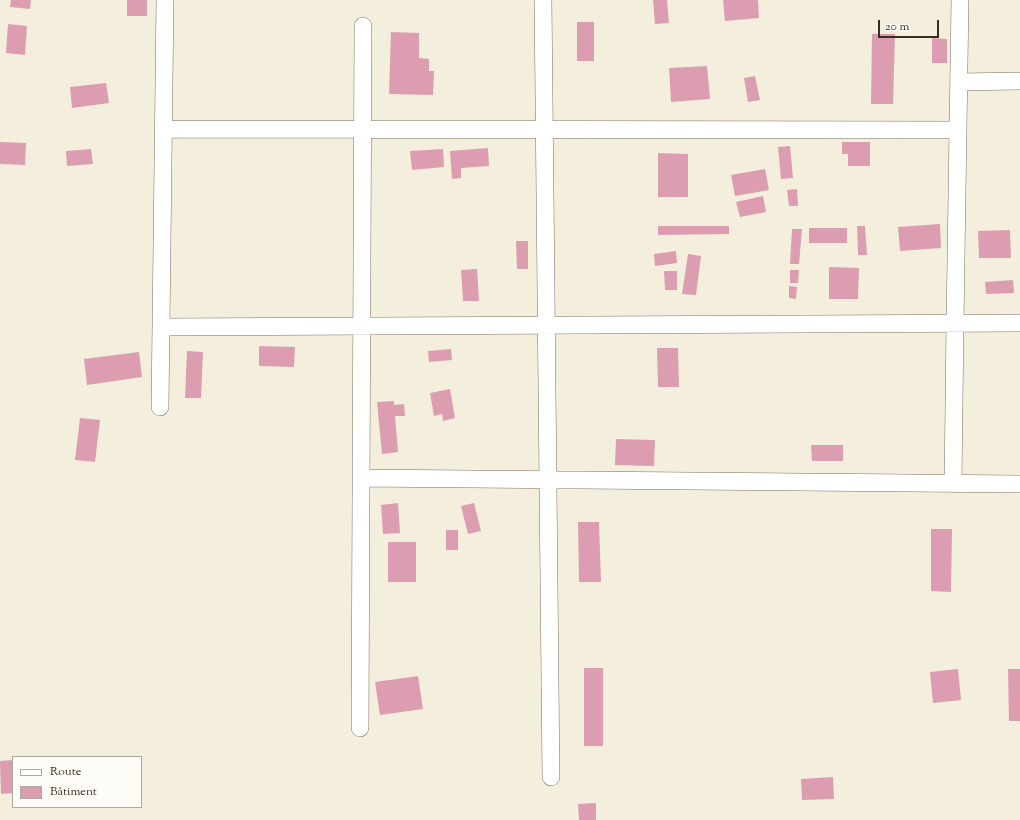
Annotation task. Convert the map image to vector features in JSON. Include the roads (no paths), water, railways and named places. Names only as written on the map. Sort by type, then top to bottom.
[{"type":"street","points":[[160,407],[165,0]]},
{"type":"street","points":[[543,0],[551,777]]},
{"type":"street","points":[[953,484],[960,0]]},
{"type":"street","points":[[360,728],[363,26]]},
{"type":"street","points":[[959,82],[1020,81]]},
{"type":"street","points":[[164,129],[958,130]]},
{"type":"street","points":[[161,327],[1020,323]]},
{"type":"street","points":[[361,478],[1020,484]]}]
